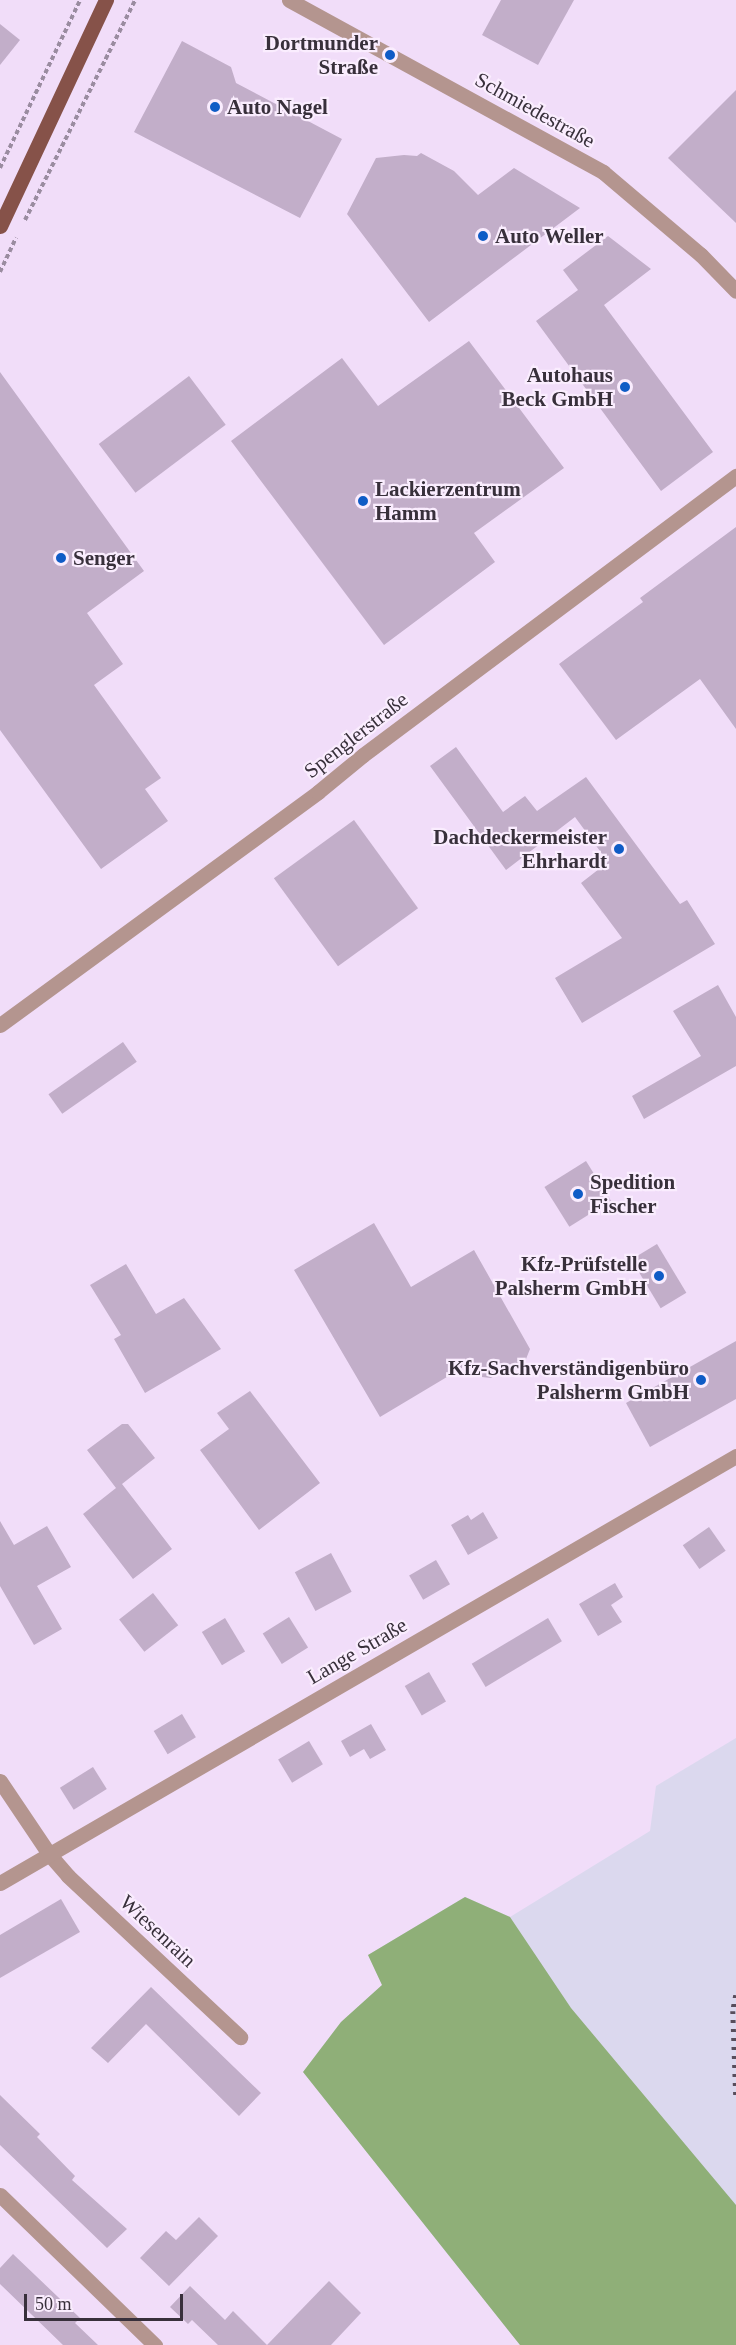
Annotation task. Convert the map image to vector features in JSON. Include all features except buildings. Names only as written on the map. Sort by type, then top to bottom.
[{"type":"main road","points":[[0,226],[106,0]]},
{"type":"street","name":"Schmiedestraße","points":[[289,0],[603,172],[701,255],[736,291]]},
{"type":"street","name":"Spenglerstraße","points":[[0,1025],[318,792],[363,754],[736,476]]},
{"type":"street","name":"Lange Straße","points":[[0,1883],[736,1456]]},
{"type":"street","points":[[1,1784],[49,1854]]},
{"type":"street","name":"Wiesenrain","points":[[49,1854],[68,1876],[240,2037]]},
{"type":"street","points":[[0,2195],[155,2345]]},
{"type":"path","points":[[0,168],[80,0]]},
{"type":"path","points":[[0,272],[135,0]]},
{"type":"shaded area","points":[[736,1738],[736,2345],[520,2345],[303,2072],[341,2022],[382,1985],[368,1955],[465,1897],[510,1917],[650,1831],[656,1786]]},
{"type":"green space","points":[[465,1897],[510,1917],[571,2008],[736,2205],[736,2345],[520,2345],[303,2072],[341,2022],[382,1985],[368,1955]]},
{"type":"railway","points":[[736,1995],[733,2011],[736,2097]]},
{"type":"place","name":"Dortmunder Straße","points":[[390,55]]},
{"type":"place","name":"Auto Nagel","points":[[215,107]]},
{"type":"place","name":"Auto Weller","points":[[483,236]]},
{"type":"place","name":"Autohaus Beck GmbH","points":[[625,387]]},
{"type":"place","name":"Lackierzentrum Hamm","points":[[363,501]]},
{"type":"place","name":"Senger","points":[[61,558]]},
{"type":"place","name":"Dachdeckermeister Ehrhardt","points":[[619,849]]},
{"type":"place","name":"Spedition Fischer","points":[[578,1194]]},
{"type":"place","name":"Kfz-Prüfstelle Palsherm GmbH","points":[[659,1276]]},
{"type":"place","name":"Kfz-Sachverständigenbüro Palsherm GmbH","points":[[701,1380]]}]
